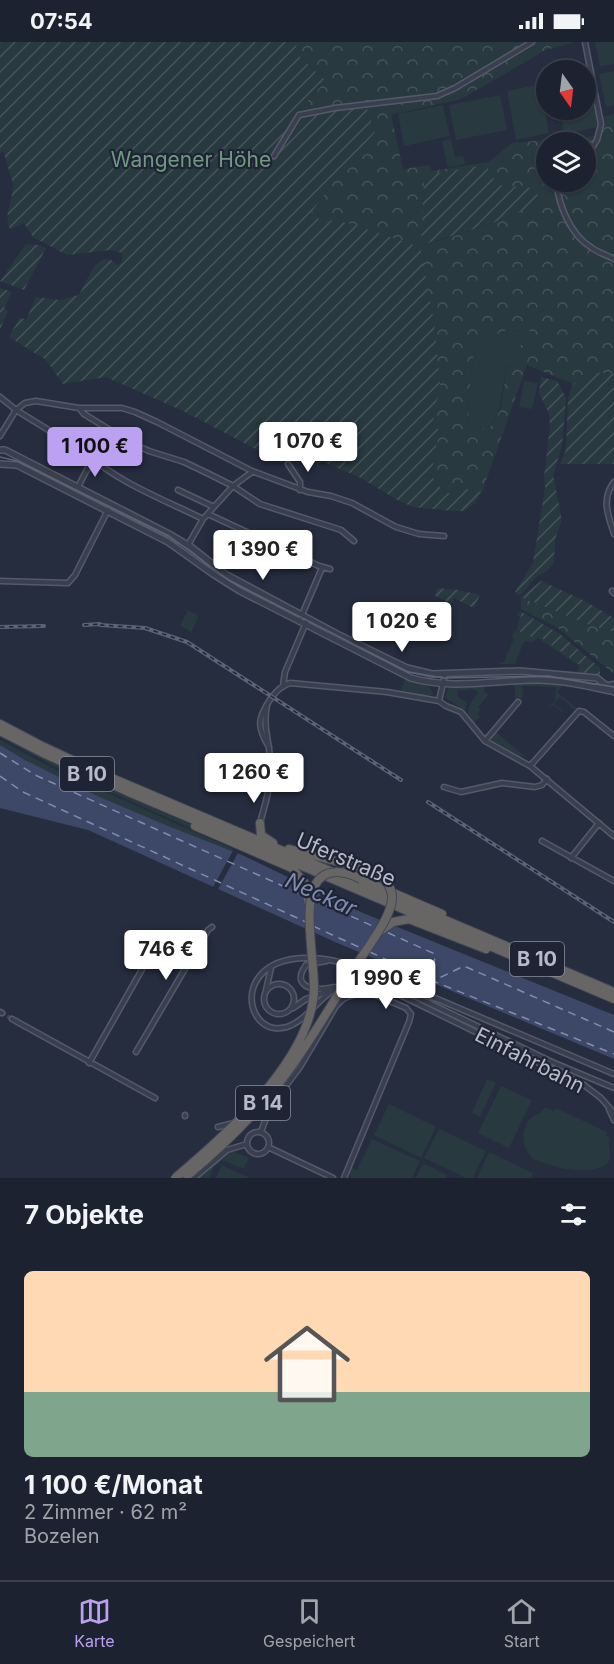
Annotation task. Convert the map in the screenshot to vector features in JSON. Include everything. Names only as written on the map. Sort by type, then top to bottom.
[{"type":"highway","points":[[0,722],[74,757],[273,843],[306,855],[369,870],[384,879],[390,888],[392,897],[389,910],[372,940]]},
{"type":"highway","name":"Uferstraße","points":[[0,722],[40,746],[100,773],[614,992]]},
{"type":"highway","name":"Uferstraße","points":[[0,731],[65,764],[176,813],[614,999]]},
{"type":"highway","name":"B 14","points":[[175,1178],[252,1106],[286,1061],[303,1033],[312,1009],[314,992],[310,912],[306,888],[301,876],[292,868],[203,830],[176,813]]},
{"type":"highway","points":[[244,831],[253,831],[260,823]]},
{"type":"highway","points":[[260,823],[260,833],[273,843]]},
{"type":"highway","name":"B 14","points":[[310,912],[316,883],[325,874],[340,872],[426,906],[450,918],[460,927]]},
{"type":"highway","name":"B 14","points":[[185,1178],[236,1132],[271,1094],[372,940],[393,921],[409,919],[421,922],[473,944],[519,958]]},
{"type":"street","points":[[274,156],[299,115],[335,108],[437,96],[455,88],[532,42]]},
{"type":"street","points":[[585,42],[600,120],[600,134],[596,141]]},
{"type":"street","points":[[559,192],[565,213],[576,233],[592,249],[614,259]]},
{"type":"street","points":[[0,397],[16,410],[133,484],[203,519]]},
{"type":"street","points":[[0,436],[16,410],[25,403],[36,401],[79,408],[108,407],[135,412],[252,471],[300,490],[352,503],[396,527],[419,534],[444,536]]},
{"type":"street","points":[[79,408],[84,414],[131,443],[184,462],[233,486],[260,504],[341,530],[354,541]]},
{"type":"street","points":[[2,449],[111,503],[188,545],[225,574],[407,668],[424,673],[530,672],[597,678],[614,692]]},
{"type":"street","points":[[78,487],[93,458]]},
{"type":"street","points":[[0,464],[17,465],[107,510],[168,542],[234,588],[397,672],[417,680],[443,683],[561,681],[614,692]]},
{"type":"street","points":[[288,464],[300,482],[300,490]]},
{"type":"street","points":[[188,545],[203,519],[233,486],[252,471]]},
{"type":"street","points":[[614,482],[605,504],[614,534]]},
{"type":"street","points":[[178,490],[214,507]]},
{"type":"street","points":[[0,581],[65,584],[73,579],[111,503]]},
{"type":"street","points":[[208,514],[322,568],[330,569]]},
{"type":"street","points":[[260,823],[268,791],[271,763],[264,724],[267,704],[283,686],[285,672],[322,568]]},
{"type":"street","points":[[439,701],[445,674]]},
{"type":"street","points":[[283,686],[302,683],[400,694],[439,701],[461,712],[485,741],[530,766],[614,836]]},
{"type":"street","points":[[593,687],[614,684]]},
{"type":"street","points":[[485,741],[518,702]]},
{"type":"street","points":[[530,766],[579,711],[584,712],[614,736]]},
{"type":"street","points":[[444,788],[461,792],[502,783],[535,787],[542,785],[547,779]]},
{"type":"street","points":[[571,858],[599,823]]},
{"type":"street","points":[[542,841],[614,881]]},
{"type":"street","points":[[136,1052],[208,930],[213,927]]},
{"type":"street","points":[[89,1063],[149,957]]},
{"type":"street","name":"Einfahrbahn","points":[[272,967],[290,959],[302,958],[349,964],[614,1074]]},
{"type":"street","name":"Einfahrbahn","points":[[330,960],[306,965],[302,970],[302,981],[308,988],[316,990],[359,980],[385,988],[584,1085],[606,1103],[614,1113]]},
{"type":"street","points":[[272,967],[255,983],[250,1002],[261,1021],[274,1027],[285,1027],[295,1023],[338,986]]},
{"type":"street","points":[[264,996],[271,986],[278,983],[286,985],[295,997],[294,1004],[289,1011],[282,1014],[274,1013],[267,1008],[264,996],[272,967]]},
{"type":"street","name":"Einfahrbahn","points":[[387,978],[406,992],[578,1074],[614,1088]]},
{"type":"street","name":"Einfahrbahn","points":[[289,1011],[306,999],[338,986]]},
{"type":"street","points":[[261,1132],[272,1105],[300,1067],[339,1002],[355,994],[368,993],[382,996],[406,1008],[411,1014],[409,1022],[344,1178]]},
{"type":"street","points":[[12,1018],[155,1098]]},
{"type":"street","points":[[606,1103],[614,1119]]},
{"type":"street","points":[[218,1127],[234,1123],[240,1125],[250,1135]]},
{"type":"street","points":[[254,1132],[261,1132],[268,1138],[268,1147],[263,1153],[257,1154],[250,1151],[247,1144],[250,1135],[254,1132]]},
{"type":"street","points":[[194,1178],[227,1150],[247,1144]]},
{"type":"street","points":[[268,1147],[333,1178]]},
{"type":"green space","name":"Wangener Höhe","points":[[0,42],[297,42],[295,52],[326,81],[308,100],[300,116],[366,106],[375,132],[336,178],[308,217],[348,223],[420,247],[434,322],[441,393],[432,409],[434,422],[439,431],[431,475],[437,485],[450,494],[461,488],[482,492],[475,503],[465,511],[413,507],[361,478],[321,461],[316,454],[312,439],[300,436],[289,457],[282,463],[185,412],[106,377],[63,384],[46,360],[9,337],[20,317],[26,320],[36,297],[60,300],[79,295],[94,266],[104,259],[111,260],[117,265],[122,262],[122,253],[111,250],[67,255],[33,237],[24,223],[10,229],[8,213],[13,185],[4,152],[0,153]]},
{"type":"green space","points":[[297,42],[575,42],[546,50],[461,99],[391,115],[403,169],[430,165],[431,171],[489,162],[512,143],[536,141],[536,192],[596,192],[596,136],[602,117],[614,114],[614,374],[594,372],[573,384],[527,365],[482,492],[461,488],[450,494],[437,485],[431,475],[439,431],[434,422],[432,409],[434,322],[308,217],[336,178],[300,116],[308,100],[326,81],[295,52]],"holes":[[[540,202],[482,227],[422,245]],[[507,330],[531,331],[532,339],[512,350],[508,356],[501,409],[491,426],[477,430],[469,427],[468,402],[474,352],[497,334]]]},
{"type":"green space","points":[[595,42],[614,42],[614,64],[600,66]]},
{"type":"green space","points":[[614,71],[614,105],[606,107],[599,74]]},
{"type":"green space","points":[[536,85],[536,120],[547,120],[549,132],[536,132],[536,136],[516,140],[507,91]]},
{"type":"green space","points":[[500,95],[507,130],[456,140],[449,105]]},
{"type":"green space","points":[[443,105],[450,136],[404,146],[398,114]]},
{"type":"green space","points":[[596,116],[598,127],[564,132],[562,120],[596,120]]},
{"type":"green space","points":[[451,139],[455,157],[463,156],[465,164],[448,168],[442,141]]},
{"type":"green space","points":[[486,165],[497,185],[534,188],[541,202],[497,221],[421,245],[424,179],[431,174]]},
{"type":"green space","points":[[26,244],[46,248],[24,290],[0,281]]},
{"type":"green space","points":[[0,288],[12,292],[4,308],[8,311],[0,330]]},
{"type":"green space","points":[[507,330],[531,331],[532,339],[512,350],[508,356],[500,409],[491,426],[477,430],[469,427],[468,402],[474,352],[497,334]]},
{"type":"green space","points":[[594,372],[614,374],[614,464],[560,464],[566,450],[568,398],[573,384]]},
{"type":"green space","points":[[541,377],[557,381],[566,398],[562,446],[553,475],[561,522],[555,540],[554,562],[547,571],[536,577],[520,596],[515,592],[533,563],[545,488],[544,477],[550,426],[549,414],[539,393]]},
{"type":"green space","points":[[524,381],[538,383],[532,409],[519,407]]},
{"type":"green space","points":[[541,581],[583,600],[614,618],[614,632],[589,625],[521,597]]},
{"type":"green space","points":[[437,588],[480,595],[474,608],[454,598],[451,603],[435,596]]},
{"type":"green space","points":[[521,597],[589,625],[614,632],[614,674],[558,628],[521,609]]},
{"type":"green space","points":[[188,610],[198,618],[191,632],[180,626]]},
{"type":"green space","points":[[522,612],[517,631],[536,634],[551,642],[582,666],[586,675],[567,673],[565,671],[578,671],[579,666],[538,638],[533,642],[524,641],[515,664],[500,664],[500,662],[503,663],[514,638],[512,636],[520,617],[517,614]]},
{"type":"green space","points":[[522,612],[560,634],[600,668],[600,675],[579,672],[583,667],[536,634],[534,638],[517,630]]},
{"type":"green space","points":[[405,678],[428,686],[434,694],[427,697],[401,691]]},
{"type":"green space","points":[[541,683],[562,686],[557,692],[576,708],[575,710],[560,697],[554,704],[562,712],[553,705],[547,710],[557,698],[555,698],[556,687],[522,686],[523,698],[515,698],[514,684]]},
{"type":"green space","points":[[486,685],[484,691],[489,695],[478,707],[481,710],[477,714],[480,717],[474,723],[468,714],[469,706],[478,692],[470,688],[458,690],[457,696],[467,703],[465,710],[445,698],[451,687]]},
{"type":"green space","points":[[496,732],[526,757],[492,742],[491,738]]},
{"type":"green space","points":[[0,735],[85,777],[236,845],[235,848],[61,770]]},
{"type":"green space","points":[[0,740],[58,771],[233,849],[232,852],[83,791],[27,762],[0,745]]},
{"type":"green space","points":[[487,1079],[496,1083],[480,1117],[472,1113]]},
{"type":"green space","points":[[501,1086],[532,1100],[509,1148],[478,1133]]},
{"type":"green space","points":[[389,1104],[436,1127],[421,1158],[374,1135]]},
{"type":"green space","points":[[545,1107],[554,1111],[556,1108],[607,1132],[606,1136],[610,1138],[609,1161],[595,1169],[574,1170],[534,1159],[525,1145],[525,1129],[530,1119]]},
{"type":"green space","points":[[439,1129],[486,1151],[473,1178],[466,1178],[424,1158]]},
{"type":"green space","points":[[372,1139],[420,1161],[412,1178],[351,1178],[349,1172],[351,1167],[357,1170]]},
{"type":"green space","points":[[233,1151],[249,1158],[244,1169],[222,1160],[214,1167],[209,1178],[199,1178],[225,1155]]},
{"type":"green space","points":[[489,1152],[533,1173],[531,1178],[477,1178]]},
{"type":"green space","points":[[423,1163],[447,1175],[446,1178],[416,1178]]},
{"type":"green space","points":[[222,1165],[250,1178],[216,1178]]},
{"type":"water","name":"Neckar","points":[[0,745],[95,795],[242,855],[363,913],[614,1015],[614,1059],[335,942],[88,830],[0,808]]},
{"type":"pier","points":[[234,849],[239,851],[217,891],[212,889]]},
{"type":"ferry route","points":[[0,753],[35,775],[303,895]]},
{"type":"ferry route","points":[[0,776],[23,792],[306,922]]},
{"type":"ferry route","points":[[313,899],[377,928]]},
{"type":"ferry route","points":[[313,926],[363,949]]},
{"type":"ferry route","points":[[370,952],[433,981],[435,954],[384,931]]},
{"type":"ferry route","points":[[614,1032],[464,966],[433,981],[614,1054]]},
{"type":"tunnel","points":[[2,1013],[12,1019]]},
{"type":"tram line","points":[[0,457],[17,461],[169,536],[230,581],[408,672],[444,678],[548,676],[614,687]]},
{"type":"railway","points":[[84,625],[100,624]]},
{"type":"railway","points":[[100,625],[145,628],[187,642],[401,780]]},
{"type":"railway","points":[[0,627],[44,626]]},
{"type":"railway","points":[[428,802],[614,922]]}]
